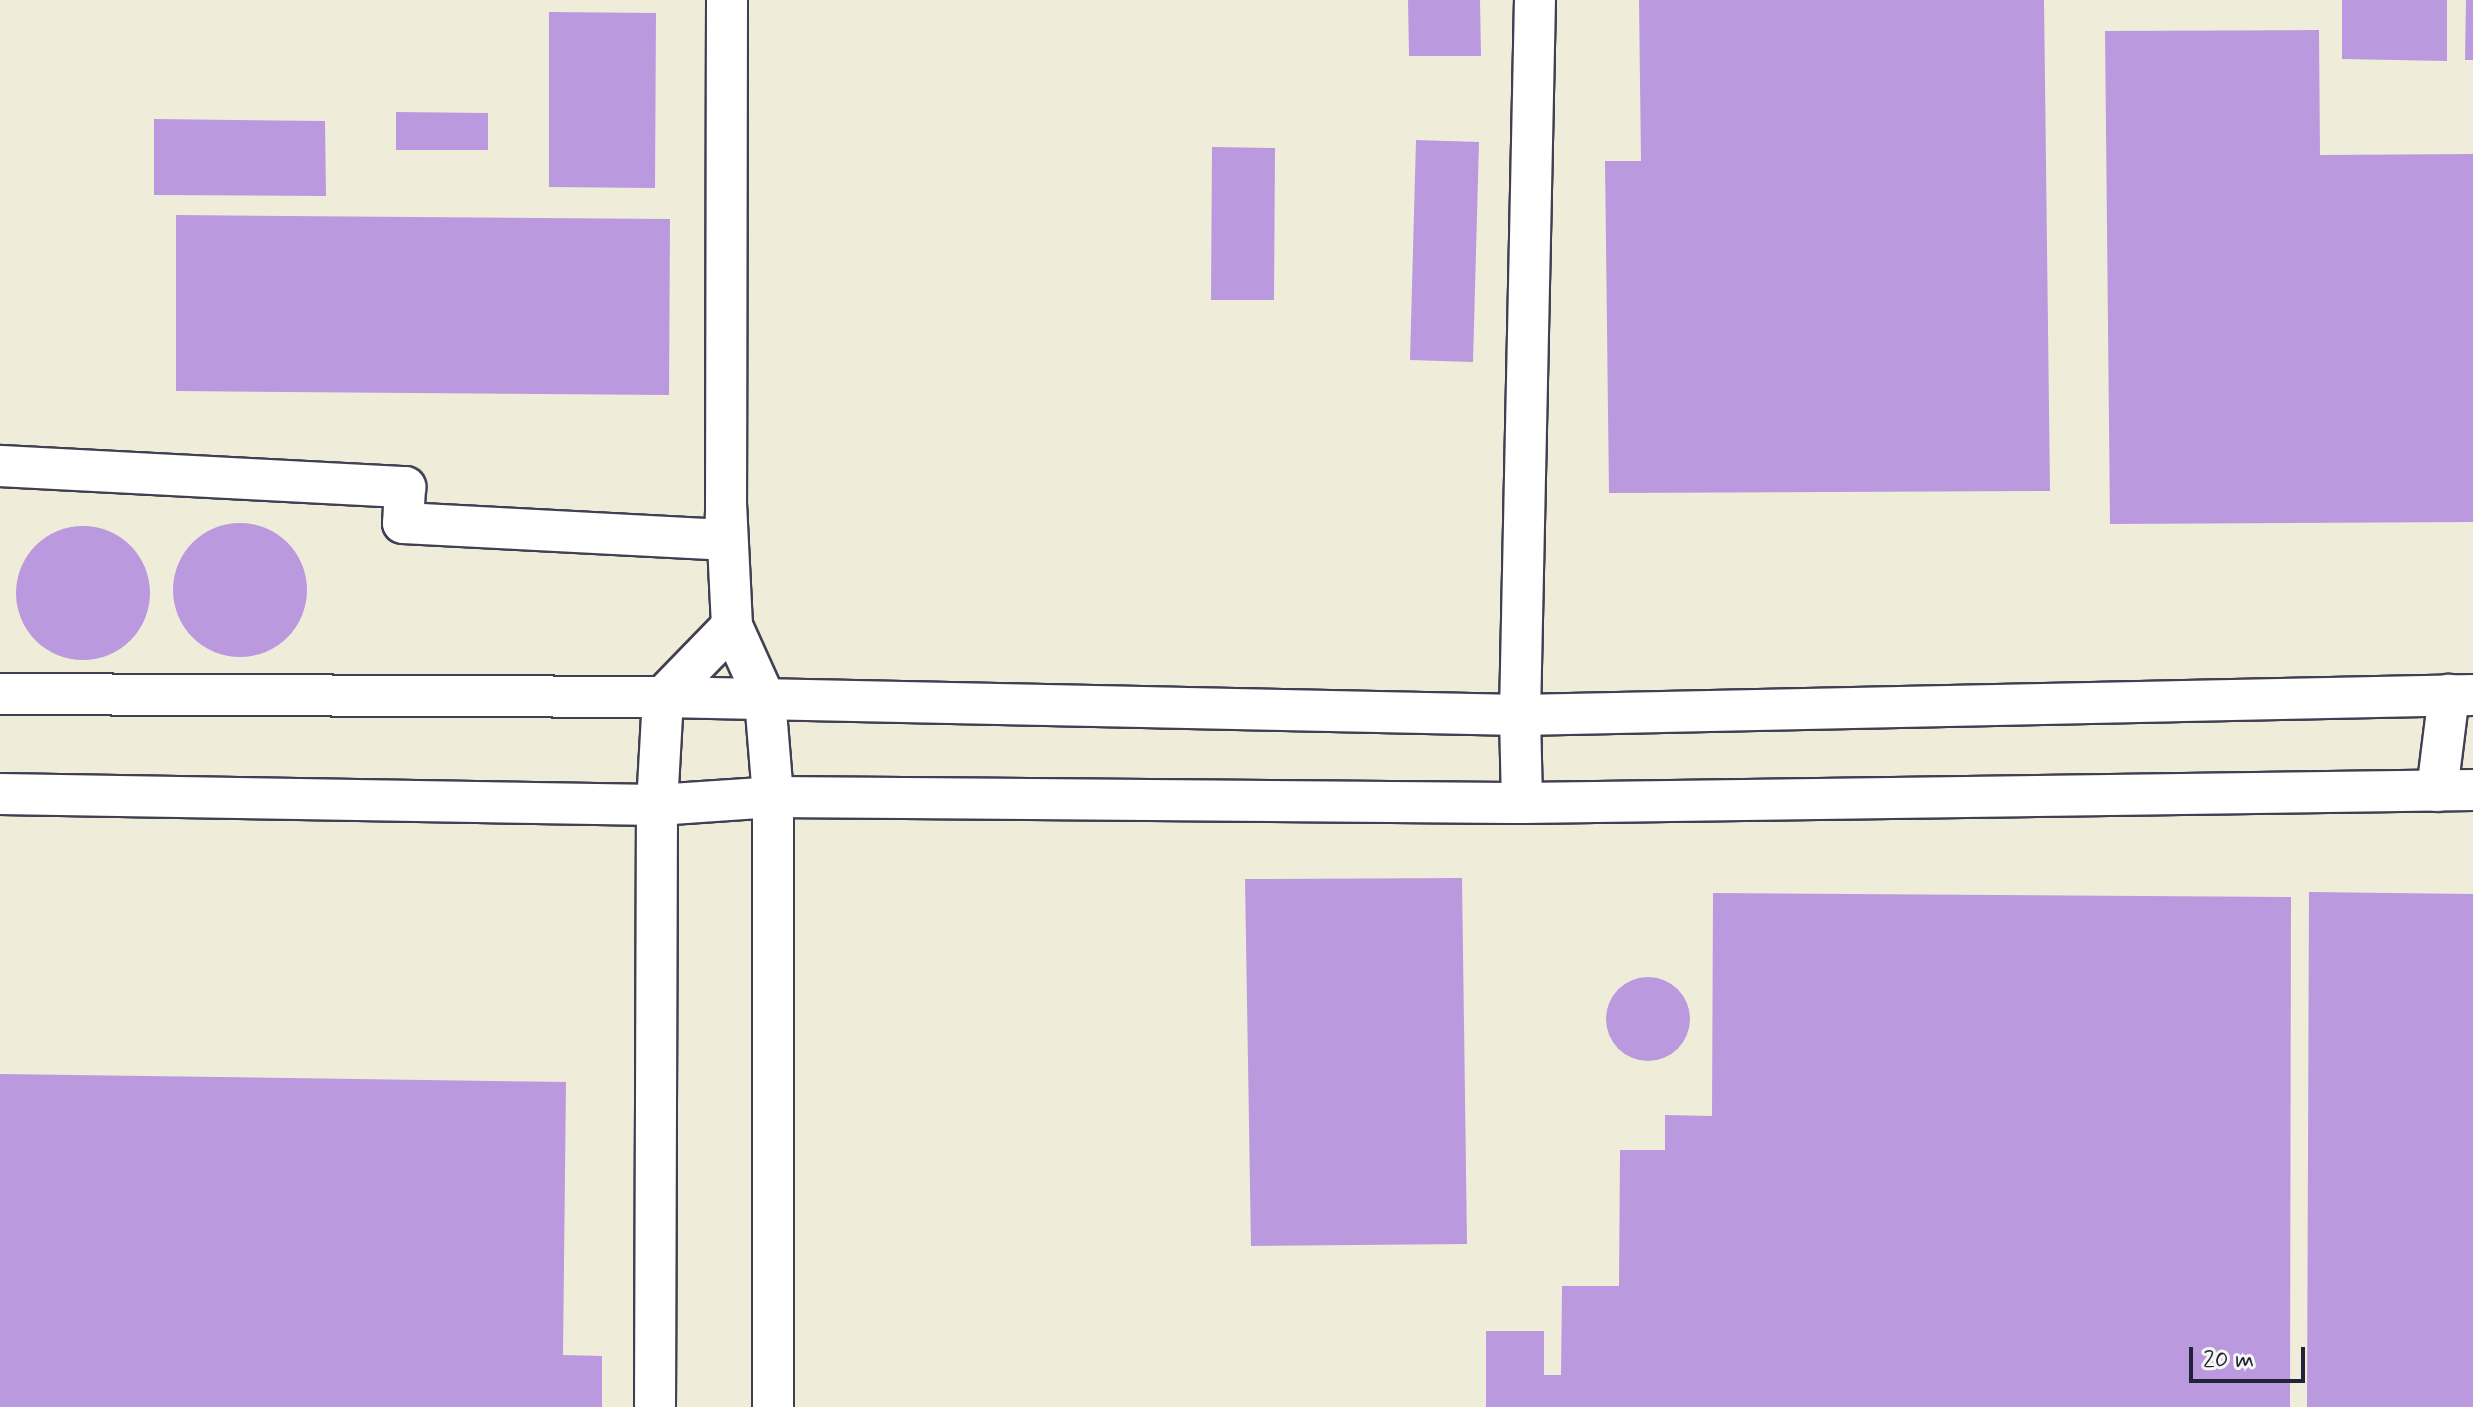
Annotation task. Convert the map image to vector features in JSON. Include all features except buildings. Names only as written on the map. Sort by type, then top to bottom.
[{"type":"street","points":[[0,466],[405,487],[403,523],[725,540],[727,0]]},
{"type":"street","points":[[1522,803],[1520,715],[1535,0]]},
{"type":"street","points":[[726,503],[732,626],[765,699],[773,797],[773,1407]]},
{"type":"street","points":[[655,1407],[657,805],[663,697],[732,626]]},
{"type":"street","points":[[0,694],[663,697],[1520,715],[2461,695],[2455,790],[1522,803],[773,797],[657,805],[0,794]]}]
